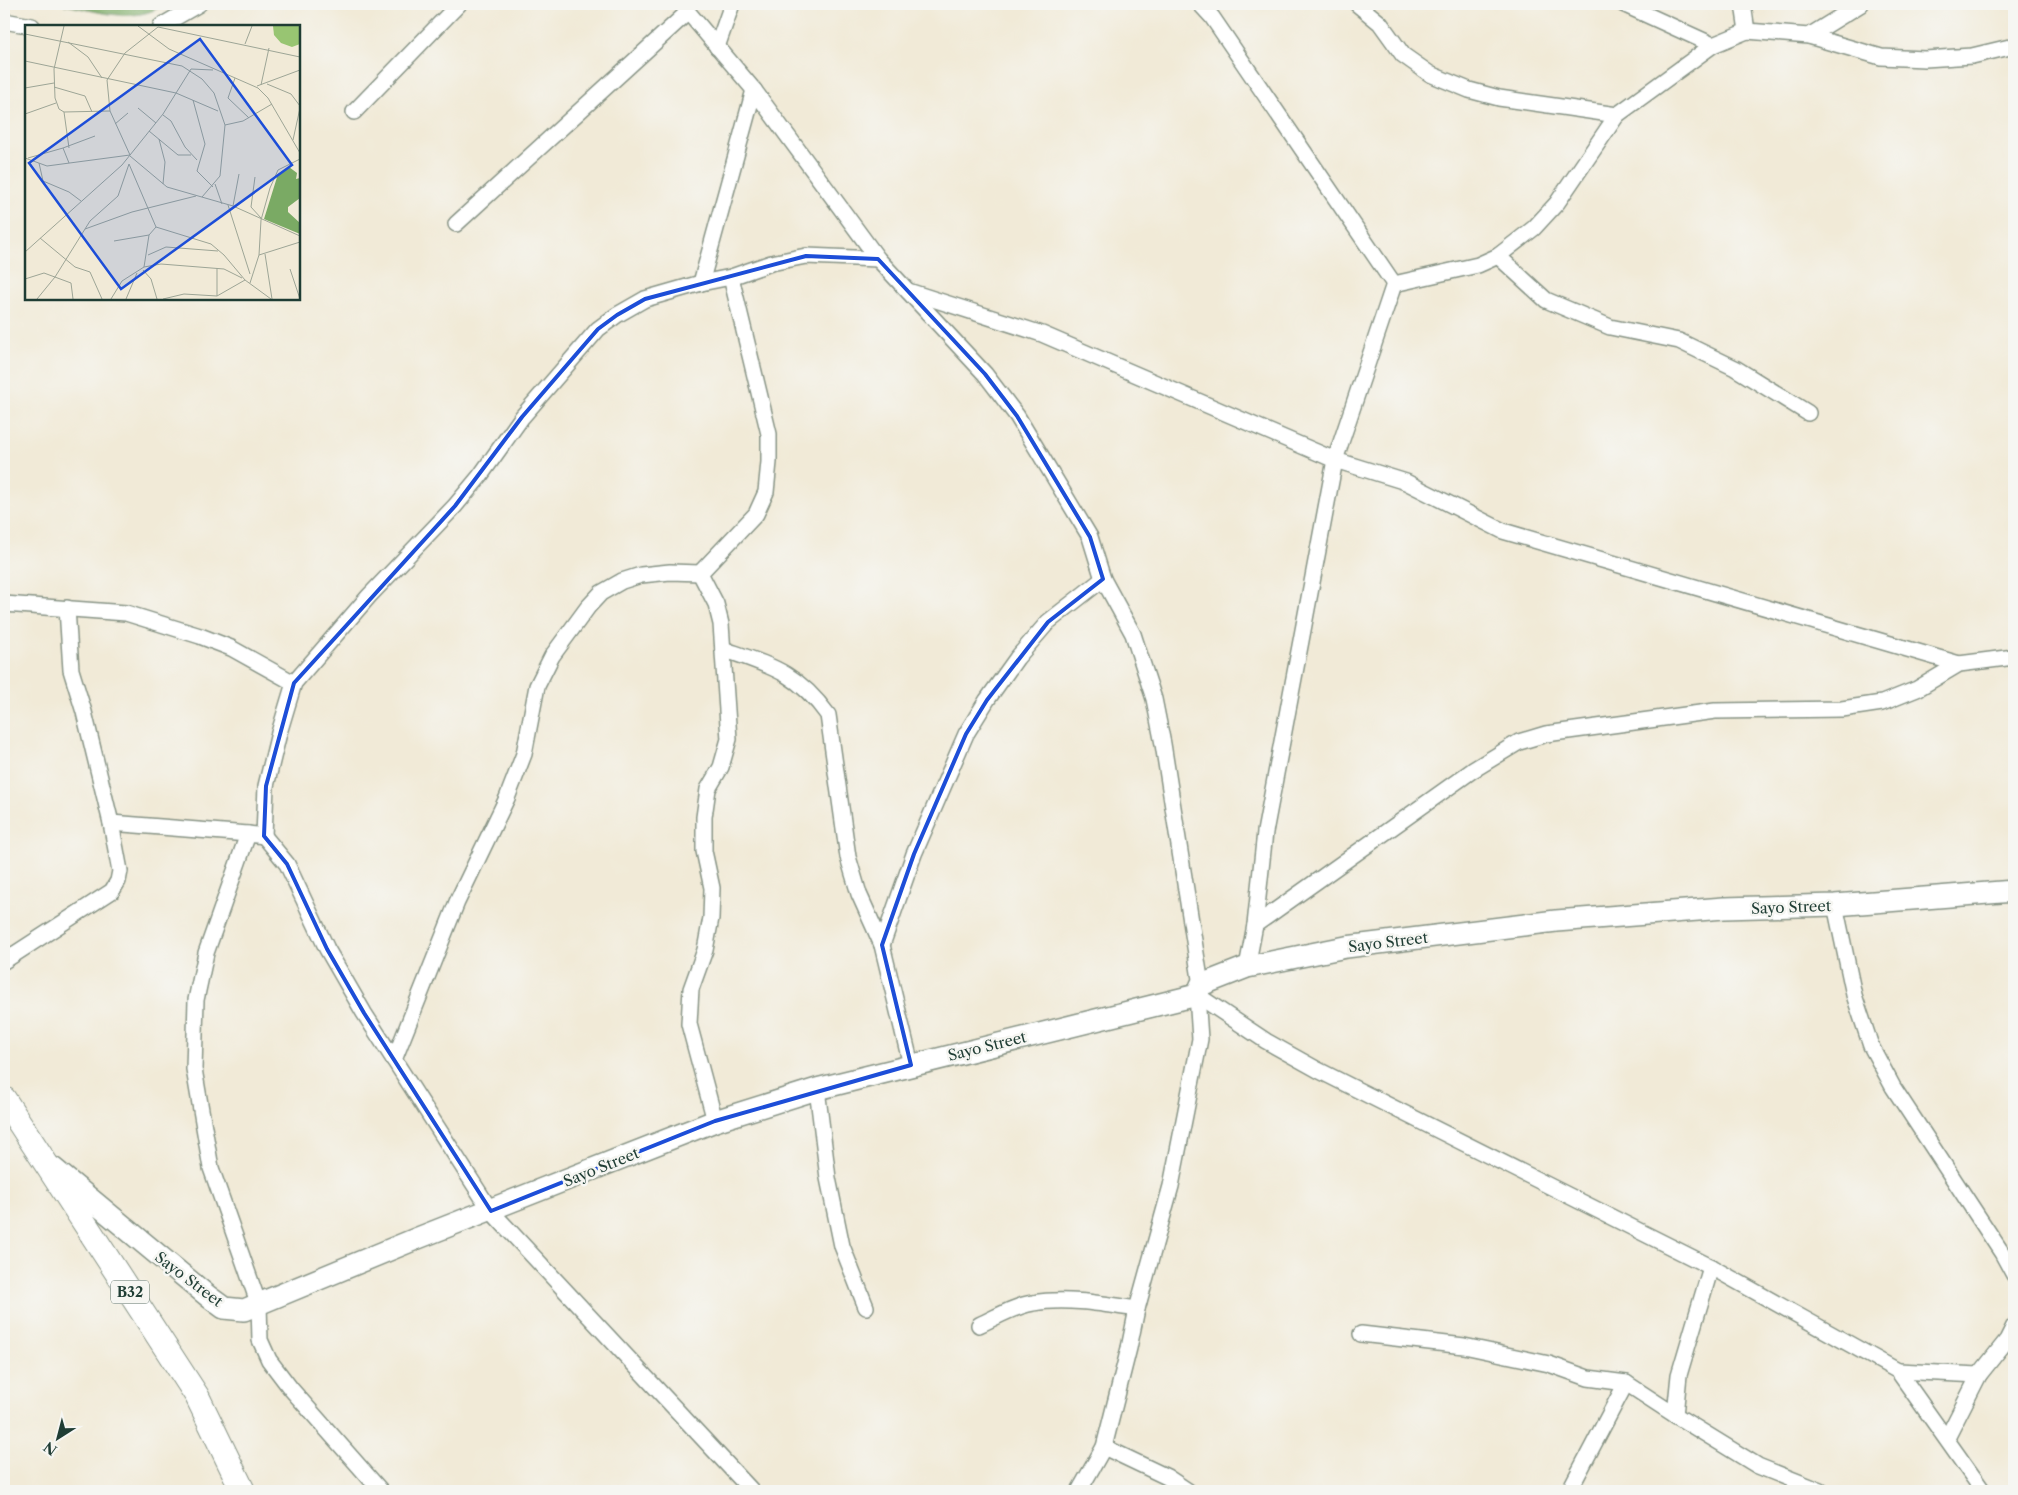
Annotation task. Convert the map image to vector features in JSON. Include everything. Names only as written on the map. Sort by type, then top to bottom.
[{"type":"main road","name":"B32","points":[[4,1099],[197,1396],[244,1491]]},
{"type":"street","points":[[163,25],[199,4]]},
{"type":"street","points":[[354,112],[458,4]]},
{"type":"street","points":[[717,47],[732,4]]},
{"type":"street","points":[[1200,4],[1212,17],[1394,284]]},
{"type":"street","points":[[1357,4],[1380,23],[1403,55],[1430,74],[1469,90],[1500,98],[1617,115]]},
{"type":"street","points":[[1623,4],[1713,44]]},
{"type":"street","points":[[1743,4],[1747,31]]},
{"type":"street","points":[[1809,36],[1861,4]]},
{"type":"street","points":[[456,224],[686,8],[754,90],[878,259],[985,374],[1016,416],[1090,537],[1104,579],[1133,634],[1154,699],[1163,744],[1199,990],[1200,1039],[1171,1186],[1137,1309],[1104,1446],[1079,1491]]},
{"type":"street","points":[[4,21],[26,25]]},
{"type":"street","points":[[1394,284],[1478,265],[1498,256],[1534,228],[1558,203],[1617,115],[1713,44],[1747,31],[1809,36],[1881,57],[1924,59],[1972,56],[2014,46]]},
{"type":"street","points":[[701,283],[754,90]]},
{"type":"street","points":[[752,1491],[490,1211],[364,1013],[327,949],[287,864],[264,836],[266,786],[278,733],[294,683],[369,596],[455,506],[480,476],[522,417],[598,329],[617,315],[645,299],[701,283],[731,277],[771,263],[806,256],[878,259]]},
{"type":"street","points":[[1498,256],[1546,300],[1610,327],[1679,341],[1735,368],[1808,413]]},
{"type":"street","points":[[394,1060],[457,902],[507,798],[524,754],[538,686],[552,656],[569,631],[601,593],[622,580],[670,572],[700,573],[756,514],[766,492],[770,462],[769,434],[731,277]]},
{"type":"street","points":[[1247,967],[1255,925],[1265,832],[1335,460],[1394,284]]},
{"type":"street","points":[[907,291],[1042,334],[1335,460],[1406,482],[1503,532],[1960,664]]},
{"type":"street","points":[[700,573],[716,604],[721,624],[729,739],[721,767],[708,789],[704,817],[704,851],[712,888],[711,918],[706,950],[691,989],[689,1024],[715,1121]]},
{"type":"street","points":[[882,945],[914,854],[972,725],[1017,658],[1048,622],[1104,579]]},
{"type":"street","points":[[4,604],[126,614],[200,636],[231,648],[294,683]]},
{"type":"street","points":[[4,961],[112,891],[118,881],[120,871],[111,823],[84,712],[71,670],[67,608]]},
{"type":"street","points":[[723,648],[774,667],[796,680],[814,696],[828,716],[848,857],[859,894],[882,945],[912,1065]]},
{"type":"street","points":[[1255,925],[1473,770],[1520,742],[1546,734],[1715,711],[1842,709],[1882,703],[1917,689],[1960,664],[2014,656]]},
{"type":"street","points":[[111,823],[264,836]]},
{"type":"street","points":[[248,834],[206,953],[196,1000],[194,1069],[211,1168],[259,1305],[260,1340],[268,1360],[291,1389],[381,1491]]},
{"type":"street","name":"Sayo Street","points":[[40,1156],[190,1283],[224,1308],[244,1310],[314,1280],[715,1121],[817,1089],[1199,990],[1247,967],[1346,947],[1556,921],[1724,908],[1835,906],[2014,891]]},
{"type":"street","points":[[1835,906],[1854,995],[1871,1046],[1893,1087],[2002,1253],[2014,1275]]},
{"type":"street","points":[[1199,990],[1266,1040],[1318,1070],[1711,1266],[1898,1370],[1983,1491]]},
{"type":"street","points":[[817,1089],[828,1178],[842,1246],[866,1307]]},
{"type":"street","points":[[1675,1415],[1679,1375],[1711,1266]]},
{"type":"street","points":[[980,1325],[1013,1309],[1033,1303],[1075,1302],[1137,1309]]},
{"type":"street","points":[[1947,1438],[1980,1375],[2007,1340],[2014,1326]]},
{"type":"street","points":[[1361,1334],[1464,1346],[1550,1364],[1588,1378],[1626,1383],[1758,1466],[1821,1491]]},
{"type":"street","points":[[1898,1370],[1980,1375]]},
{"type":"street","points":[[1569,1491],[1626,1383]]},
{"type":"street","points":[[1104,1446],[1167,1478],[1188,1491]]},
{"type":"highlighted area","points":[[806,256],[878,259],[985,374],[1017,416],[1090,537],[1103,579],[1048,622],[987,700],[966,734],[914,854],[882,945],[911,1065],[715,1121],[491,1211],[364,1013],[327,949],[287,864],[264,836],[266,786],[294,683],[455,506],[522,417],[598,329],[617,315],[645,299]]},
{"type":"green space","points":[[60,4],[165,4],[153,11],[140,14],[114,15]]}]
